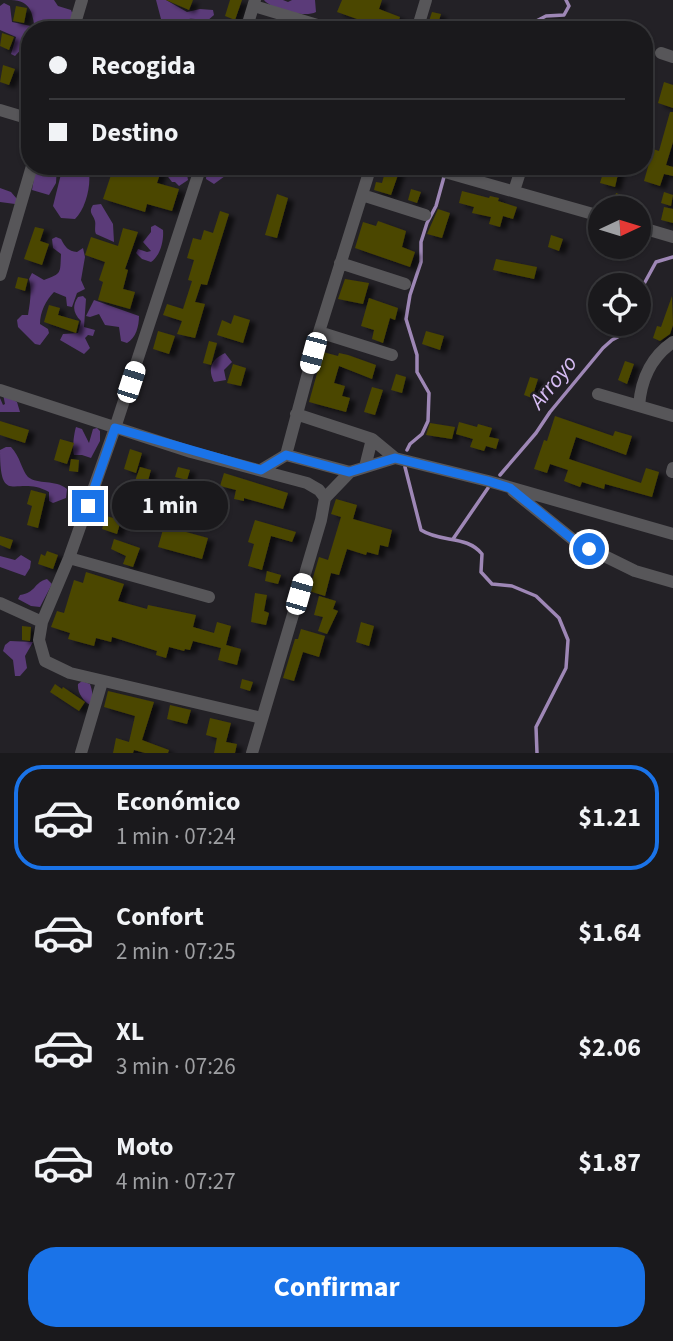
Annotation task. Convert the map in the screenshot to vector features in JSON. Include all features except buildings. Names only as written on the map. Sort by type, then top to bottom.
[{"type":"street","points":[[76,21],[82,0]]},
{"type":"street","points":[[420,21],[426,0]]},
{"type":"street","points":[[249,21],[255,3],[308,21]]},
{"type":"street","points":[[0,110],[21,116]]},
{"type":"street","points":[[0,275],[29,175]]},
{"type":"street","points":[[196,175],[115,428],[69,558],[42,622],[39,639],[45,662],[70,673],[262,718]]},
{"type":"street","points":[[261,470],[286,455],[318,332],[368,175]]},
{"type":"street","points":[[453,175],[588,213]]},
{"type":"street","points":[[514,191],[519,175]]},
{"type":"street","points":[[362,195],[425,215]]},
{"type":"street","points":[[651,231],[673,237]]},
{"type":"street","points":[[340,262],[405,284]]},
{"type":"street","points":[[318,332],[392,355]]},
{"type":"street","points":[[639,406],[643,381],[657,354],[673,342]]},
{"type":"street","points":[[0,390],[115,428],[307,483],[319,490],[325,498]]},
{"type":"street","points":[[598,394],[673,416]]},
{"type":"street","points":[[296,414],[372,439],[395,458],[673,534]]},
{"type":"street","points":[[365,467],[372,439]]},
{"type":"street","points":[[286,455],[349,472]]},
{"type":"street","points":[[252,753],[321,520],[325,498],[349,472],[395,458]]},
{"type":"street","points":[[510,488],[576,542],[635,571],[673,582]]},
{"type":"street","points":[[69,558],[209,597]]},
{"type":"street","points":[[0,603],[42,622]]},
{"type":"street","points":[[81,753],[102,682]]},
{"type":"shaded area","points":[[11,0],[54,0],[58,6],[71,10],[71,21],[33,21],[27,5]]},
{"type":"shaded area","points":[[156,0],[166,0],[187,12],[213,10],[214,15],[207,21],[161,19]]},
{"type":"shaded area","points":[[264,0],[315,0],[316,12],[289,12]]},
{"type":"shaded area","points":[[4,3],[10,6],[12,22],[21,24],[21,49],[15,56],[11,54],[16,37],[0,30],[0,6]]},
{"type":"shaded area","points":[[34,175],[56,175],[56,183],[49,195],[32,190]]},
{"type":"shaded area","points":[[61,175],[89,175],[86,198],[75,219],[61,218],[53,206]]},
{"type":"shaded area","points":[[167,175],[187,175],[188,180],[179,186]]},
{"type":"shaded area","points":[[206,175],[225,175],[214,184],[206,179]]},
{"type":"shaded area","points":[[0,188],[11,192],[17,199],[15,204],[0,202]]},
{"type":"shaded area","points":[[101,204],[113,224],[114,242],[95,232],[91,210],[93,205]]},
{"type":"shaded area","points":[[155,225],[163,230],[163,239],[159,252],[151,262],[136,253],[138,249],[151,251],[143,242],[151,232],[151,227]]},
{"type":"shaded area","points":[[56,237],[71,251],[77,252],[83,248],[85,257],[81,280],[85,289],[77,293],[72,307],[67,306],[66,297],[54,292],[51,295],[42,311],[40,324],[48,329],[49,333],[40,345],[35,344],[18,327],[17,320],[22,315],[28,315],[31,293],[29,279],[32,273],[44,280],[59,272],[61,254],[53,248],[52,239]]},
{"type":"shaded area","points":[[83,296],[86,299],[84,327],[95,330],[93,336],[88,335],[85,338],[90,348],[84,354],[60,340],[63,334],[78,333],[81,321],[74,306],[78,297]]},
{"type":"shaded area","points":[[94,300],[139,316],[136,331],[130,341],[121,341],[119,327],[105,325],[99,314],[86,316]]},
{"type":"shaded area","points":[[225,353],[232,362],[224,370],[226,380],[214,382],[212,364]]},
{"type":"shaded area","points":[[3,394],[17,402],[20,412],[0,412],[0,398],[3,405],[5,404]]},
{"type":"shaded area","points":[[76,427],[82,429],[89,443],[93,429],[100,431],[100,441],[91,458],[74,455]]},
{"type":"shaded area","points":[[11,447],[14,451],[28,477],[62,486],[67,489],[66,498],[53,503],[49,501],[49,492],[37,487],[7,484],[3,479],[0,450]]},
{"type":"shaded area","points":[[21,555],[31,561],[25,576],[0,567],[0,556],[15,560]]},
{"type":"shaded area","points":[[47,579],[52,584],[40,607],[31,606],[18,599],[20,595]]},
{"type":"shaded area","points":[[10,641],[33,642],[25,656],[27,668],[20,676],[15,676],[13,660],[3,651]]},
{"type":"shaded area","points":[[82,681],[91,687],[90,705],[78,690],[78,684]]},
{"type":"waterway","points":[[536,21],[546,16],[564,15],[569,6],[566,0]]},
{"type":"waterway","points":[[407,450],[422,434],[428,421],[429,393],[417,372],[417,355],[406,319],[410,295],[421,262],[421,242],[436,206],[445,175]]},
{"type":"waterway","name":"Arroyo","points":[[500,475],[603,348],[612,340],[644,323],[639,293],[656,262],[673,257]]},
{"type":"waterway","points":[[405,467],[421,530],[476,548],[482,554],[481,572],[492,584],[512,586],[536,596],[559,618],[568,640],[566,668],[536,727],[537,753]]},
{"type":"waterway","name":"Arroyo","points":[[453,539],[488,488]]},
{"type":"route","points":[[88,506],[115,428],[194,453],[261,470],[286,455],[349,472],[395,458],[488,481],[510,488],[576,542],[589,549]]}]
